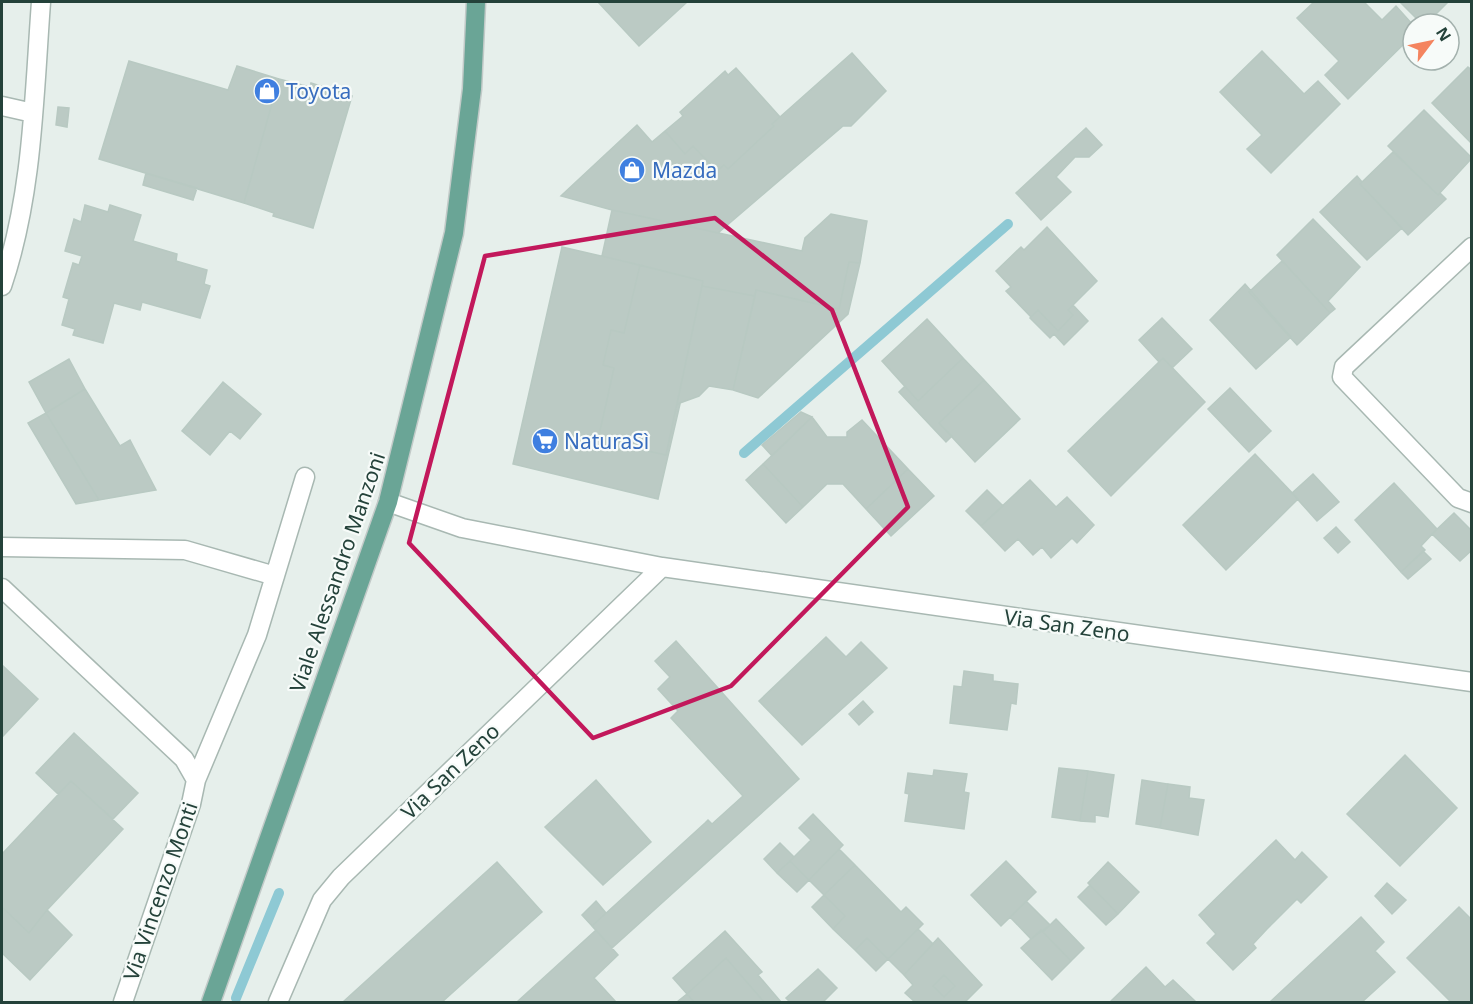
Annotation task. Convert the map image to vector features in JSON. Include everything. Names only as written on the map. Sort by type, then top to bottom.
[{"type":"main road","name":"Viale Alessandro Manzoni","points":[[211,1002],[388,502],[454,233],[472,89],[476,2]]},
{"type":"street","points":[[2,286],[19,220],[33,112],[41,2]]},
{"type":"street","points":[[2,106],[33,112]]},
{"type":"street","points":[[1472,247],[1344,367],[1342,376],[1458,498],[1472,503]]},
{"type":"street","name":"Via Vincenzo Monti","points":[[123,1002],[191,804],[196,780],[257,635],[304,477]]},
{"type":"street","name":"Via San Zeno","points":[[388,502],[462,528],[662,567],[1472,682]]},
{"type":"street","points":[[2,547],[185,550],[275,576]]},
{"type":"street","name":"Via San Zeno","points":[[278,1002],[322,900],[341,877],[662,567]]},
{"type":"street","points":[[2,588],[184,759],[196,780]]},
{"type":"highlighted area","points":[[715,218],[832,310],[908,507],[731,686],[593,738],[409,543],[485,256]]},
{"type":"building","points":[[598,2],[687,2],[639,46]]},
{"type":"building","points":[[1314,2],[1364,2],[1382,20],[1396,6],[1401,12],[1401,47],[1348,99],[1325,75],[1339,61],[1297,18]]},
{"type":"building","points":[[1400,2],[1448,2],[1438,12],[1410,12]]},
{"type":"building","points":[[1262,51],[1304,94],[1318,81],[1340,104],[1271,173],[1247,149],[1262,135],[1220,92]]},
{"type":"building","points":[[852,53],[886,91],[851,126],[843,126],[718,233],[612,210],[561,196],[637,125],[652,142],[665,131],[685,154],[693,146],[717,171],[724,165],[728,169],[774,126],[772,124]]},
{"type":"building","points":[[129,61],[228,90],[237,66],[279,79],[244,203],[99,159]]},
{"type":"building","points":[[1468,67],[1472,70],[1472,144],[1432,103]]},
{"type":"building","points":[[736,68],[780,117],[772,124],[774,126],[728,169],[724,165],[717,171],[693,146],[685,154],[665,131],[683,116],[680,112],[725,71],[728,75]]},
{"type":"building","points":[[279,79],[310,87],[311,83],[352,96],[313,228],[273,216],[274,213],[244,203]]},
{"type":"building","points":[[58,107],[69,108],[67,127],[56,125]]},
{"type":"building","points":[[1424,110],[1472,158],[1438,195],[1388,146]]},
{"type":"building","points":[[1086,128],[1102,145],[1089,157],[1075,157],[1056,177],[1071,192],[1041,220],[1016,193]]},
{"type":"building","points":[[1393,152],[1438,195],[1440,193],[1446,199],[1408,235],[1360,184]]},
{"type":"building","points":[[146,173],[197,188],[193,200],[143,185]]},
{"type":"building","points":[[1357,176],[1362,182],[1360,184],[1402,228],[1367,260],[1320,212]]},
{"type":"building","points":[[85,205],[108,212],[110,205],[141,215],[133,241],[177,254],[176,261],[207,270],[204,284],[210,286],[200,318],[142,302],[140,310],[114,303],[103,343],[73,335],[75,329],[62,325],[69,299],[63,297],[73,263],[79,265],[82,256],[65,251],[74,219],[81,222]]},
{"type":"building","points":[[612,210],[802,251],[805,238],[831,214],[867,221],[860,263],[849,262],[839,309],[756,290],[755,296],[702,286],[703,281],[602,256]]},
{"type":"building","points":[[1313,219],[1360,267],[1328,301],[1335,309],[1330,313],[1277,255]]},
{"type":"building","points":[[1047,227],[1097,281],[1068,310],[1073,315],[1058,331],[1038,310],[1031,317],[1006,291],[1011,287],[996,271],[1021,247],[1024,250]]},
{"type":"building","points":[[562,247],[640,265],[624,333],[611,330],[603,365],[614,368],[598,440],[666,455],[677,404],[680,404],[658,499],[513,464]]},
{"type":"building","points":[[1282,261],[1330,313],[1297,345],[1249,292]]},
{"type":"building","points":[[849,262],[860,263],[848,314],[758,398],[733,390],[756,290],[839,309]]},
{"type":"building","points":[[640,265],[703,281],[666,455],[598,440],[614,368],[603,365],[611,330],[624,333]]},
{"type":"building","points":[[1245,284],[1291,337],[1256,369],[1210,320]]},
{"type":"building","points":[[702,286],[755,296],[733,390],[709,386],[699,396],[677,404]]},
{"type":"building","points":[[1073,305],[1088,321],[1064,345],[1054,334],[1050,338],[1030,318],[1038,310],[1058,331],[1073,315],[1068,310]]},
{"type":"building","points":[[1162,318],[1192,349],[1172,368],[1163,358],[1159,362],[1139,340]]},
{"type":"building","points":[[927,319],[963,358],[918,401],[882,361]]},
{"type":"building","points":[[963,358],[984,380],[939,423],[952,436],[946,442],[899,392],[905,386],[918,401]]},
{"type":"building","points":[[1163,358],[1205,402],[1111,496],[1068,451]]},
{"type":"building","points":[[69,359],[85,389],[46,413],[29,382]]},
{"type":"building","points":[[984,380],[1020,419],[975,462],[939,423]]},
{"type":"building","points":[[223,382],[261,414],[240,439],[230,431],[210,455],[182,431]]},
{"type":"building","points":[[1230,388],[1271,431],[1249,452],[1208,409]]},
{"type":"building","points":[[85,389],[120,446],[130,440],[156,490],[99,500],[46,413]]},
{"type":"building","points":[[801,412],[812,417],[772,456],[762,445]]},
{"type":"building","points":[[46,413],[99,500],[76,504],[28,423]]},
{"type":"building","points":[[812,417],[827,437],[847,437],[847,432],[862,420],[908,469],[866,509],[843,484],[827,484],[803,507],[763,464]]},
{"type":"building","points":[[1255,454],[1298,499],[1226,570],[1183,525]]},
{"type":"building","points":[[763,464],[803,507],[786,523],[746,480]]},
{"type":"building","points":[[908,469],[934,496],[891,536],[866,509]]},
{"type":"building","points":[[1313,474],[1339,502],[1317,521],[1292,493]]},
{"type":"building","points":[[1030,480],[1056,507],[1067,497],[1094,525],[1077,543],[1072,538],[1051,558],[1042,547],[1033,555],[1018,539],[1005,551],[981,526]]},
{"type":"building","points":[[1394,483],[1437,529],[1421,546],[1425,550],[1401,572],[1355,520]]},
{"type":"building","points":[[987,490],[1003,506],[981,526],[966,511]]},
{"type":"building","points":[[1454,513],[1472,531],[1472,550],[1460,561],[1432,534]]},
{"type":"building","points":[[1336,527],[1350,542],[1338,553],[1324,538]]},
{"type":"building","points":[[1423,551],[1431,559],[1408,579],[1401,572]]},
{"type":"building","points":[[826,637],[846,657],[861,642],[887,668],[802,745],[759,701]]},
{"type":"building","points":[[676,641],[799,779],[612,948],[592,926],[708,820],[712,824],[743,796],[671,718],[678,711],[658,689],[670,677],[655,661]]},
{"type":"building","points":[[2,665],[38,699],[2,737]]},
{"type":"building","points":[[964,671],[993,675],[993,681],[1018,684],[1016,704],[1011,703],[1007,730],[950,723],[954,686],[962,687]]},
{"type":"building","points":[[863,701],[873,712],[859,725],[849,714]]},
{"type":"building","points":[[74,733],[138,793],[113,819],[71,781],[58,794],[36,773]]},
{"type":"building","points":[[1405,755],[1457,808],[1400,866],[1347,814]]},
{"type":"building","points":[[1059,768],[1088,771],[1080,821],[1052,817]]},
{"type":"building","points":[[934,770],[967,774],[964,792],[969,793],[964,829],[905,821],[909,794],[905,793],[908,773],[933,776]]},
{"type":"building","points":[[1088,771],[1114,775],[1108,817],[1095,815],[1095,822],[1080,821]]},
{"type":"building","points":[[596,780],[651,842],[603,885],[545,827]]},
{"type":"building","points":[[1142,780],[1168,784],[1160,828],[1136,824]]},
{"type":"building","points":[[71,781],[123,829],[47,910],[29,933],[2,907],[2,854]]},
{"type":"building","points":[[1168,784],[1190,787],[1189,798],[1204,800],[1198,835],[1160,828]]},
{"type":"building","points":[[813,814],[843,845],[809,880],[790,861],[811,840],[799,828]]},
{"type":"building","points":[[1276,840],[1295,860],[1302,852],[1327,877],[1301,903],[1297,899],[1253,944],[1256,948],[1233,970],[1207,943],[1216,934],[1199,915]]},
{"type":"building","points":[[780,843],[794,857],[777,873],[764,859]]},
{"type":"building","points":[[839,849],[855,865],[824,895],[809,880]]},
{"type":"building","points":[[790,861],[809,880],[797,892],[777,873]]},
{"type":"building","points":[[1006,861],[1036,892],[1001,926],[971,895]]},
{"type":"building","points":[[497,862],[542,912],[442,1002],[343,1002]]},
{"type":"building","points":[[1108,862],[1139,892],[1118,914],[1088,883]]},
{"type":"building","points":[[855,865],[901,912],[906,907],[923,924],[888,959],[867,938],[855,950],[833,929],[845,916],[824,895]]},
{"type":"building","points":[[1387,883],[1406,900],[1392,914],[1375,896]]},
{"type":"building","points":[[1090,885],[1118,914],[1106,925],[1078,897]]},
{"type":"building","points":[[824,895],[845,916],[833,929],[812,907]]},
{"type":"building","points":[[596,901],[606,913],[592,926],[582,915]]},
{"type":"building","points":[[1026,901],[1050,925],[1031,939],[1010,917]]},
{"type":"building","points":[[2,907],[29,933],[47,910],[72,935],[30,980],[2,953]]},
{"type":"building","points":[[1459,907],[1472,920],[1472,1002],[1451,1002],[1407,958]]},
{"type":"building","points":[[1361,917],[1384,942],[1375,951],[1395,972],[1362,1002],[1270,1002]]},
{"type":"building","points":[[1056,919],[1084,948],[1071,961],[1043,932]]},
{"type":"building","points":[[918,929],[933,944],[904,975],[888,959]]},
{"type":"building","points":[[596,930],[618,955],[594,978],[616,1002],[517,1002]]},
{"type":"building","points":[[1041,930],[1071,961],[1052,980],[1021,948]]},
{"type":"building","points":[[725,931],[762,972],[758,975],[781,1002],[764,1002],[726,958],[687,994],[673,978]]},
{"type":"building","points":[[867,938],[888,959],[876,971],[855,950]]},
{"type":"building","points":[[938,938],[982,985],[965,1002],[915,1002],[905,993],[913,985],[904,975]]},
{"type":"building","points":[[726,958],[764,1002],[694,1002],[687,994]]},
{"type":"building","points":[[1146,967],[1165,987],[1173,980],[1196,1002],[1110,1002]]},
{"type":"building","points":[[818,969],[837,988],[823,1002],[790,1002],[786,998]]},
{"type":"building","points":[[944,975],[955,986],[944,997],[933,986]]},
{"type":"building","points":[[687,994],[694,1002],[677,1002]]},
{"type":"waterway","points":[[744,453],[1008,224]]},
{"type":"waterway","points":[[236,998],[279,893]]},
{"type":"place","name":"Toyota","points":[[267,91]]},
{"type":"place","name":"Mazda","points":[[632,170]]},
{"type":"place","name":"NaturaSì","points":[[545,441]]}]
